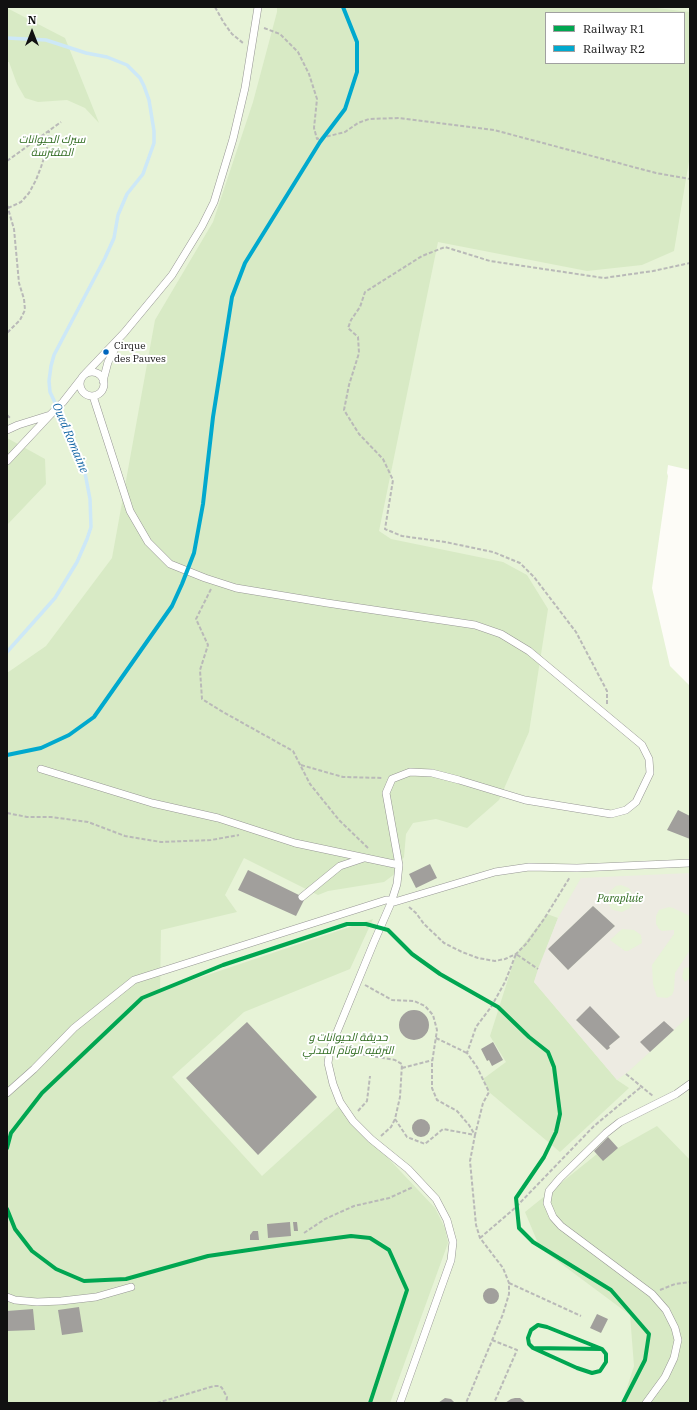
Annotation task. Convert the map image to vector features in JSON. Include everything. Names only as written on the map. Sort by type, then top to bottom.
[{"type":"lane","points":[[7,461],[63,402],[83,376],[124,333],[172,275],[202,226],[214,202],[233,139],[245,88],[258,7]]},
{"type":"lane","points":[[83,376],[80,387],[83,393],[93,396],[100,393],[103,389],[103,382],[108,362],[124,333]]},
{"type":"lane","points":[[83,376],[96,373],[101,376],[103,382]]},
{"type":"lane","points":[[93,396],[130,511],[148,542],[170,564],[236,588],[475,625],[500,634],[529,652],[607,715],[642,745],[649,759],[650,773],[636,802],[626,810],[611,814],[524,800],[432,773],[410,772],[392,779],[386,793],[399,865],[397,884],[392,902],[333,1041],[328,1063],[333,1084],[340,1102],[351,1118],[375,1142],[422,1183],[436,1199],[447,1220],[452,1242],[451,1260],[400,1403]]},
{"type":"lane","points":[[7,430],[50,415]]},
{"type":"lane","points":[[41,769],[152,803],[218,818],[295,843],[399,865]]},
{"type":"lane","points":[[302,897],[340,866],[364,858]]},
{"type":"lane","points":[[7,1093],[34,1069],[74,1028],[134,980],[386,900],[392,902],[495,872],[529,867],[577,868],[690,863]]},
{"type":"lane","points":[[646,1403],[665,1377],[674,1358],[678,1340],[675,1328],[666,1310],[652,1294],[561,1226],[553,1217],[547,1203],[549,1191],[560,1178],[606,1133],[620,1122],[676,1094],[690,1084]]},
{"type":"lane","points":[[7,1297],[15,1300],[37,1302],[61,1301],[96,1297],[131,1287]]},
{"type":"path","points":[[215,7],[232,34],[252,49]]},
{"type":"path","points":[[255,25],[280,34],[298,52],[309,74],[317,100],[314,128],[317,139],[346,132],[358,123],[369,119],[399,118],[494,130],[656,173],[690,179]]},
{"type":"path","points":[[7,161],[61,122]]},
{"type":"path","points":[[8,208],[21,202],[36,180],[47,149],[49,131]]},
{"type":"path","points":[[7,205],[14,229],[19,284],[24,299],[25,310],[20,320],[7,333]]},
{"type":"path","points":[[607,715],[607,691],[576,632],[534,577],[520,563],[493,552],[445,542],[402,536],[385,529],[392,480],[382,459],[360,434],[344,410],[349,384],[360,353],[358,337],[348,328],[351,320],[360,307],[365,292],[422,256],[445,247],[490,260],[604,278],[653,271],[690,263]]},
{"type":"path","points":[[214,581],[196,619],[208,645],[200,670],[202,699],[293,751],[310,784],[339,820],[382,862]]},
{"type":"path","points":[[300,765],[344,777],[392,779]]},
{"type":"path","points":[[7,812],[27,817],[51,817],[88,822],[125,836],[161,842],[184,842],[225,838],[255,830]]},
{"type":"path","points":[[392,902],[408,907],[416,913],[424,924],[444,943],[478,958],[495,961],[505,959],[516,954],[527,943],[577,868]]},
{"type":"path","points":[[516,954],[538,969]]},
{"type":"path","points":[[467,1053],[476,1027],[491,1007],[505,982],[516,954]]},
{"type":"path","points":[[358,981],[392,1000],[414,1001],[425,1006],[433,1015],[437,1030],[433,1060],[432,1088],[437,1100],[457,1111],[475,1135]]},
{"type":"path","points":[[436,1038],[467,1053],[489,1092],[483,1103],[470,1161],[476,1225],[480,1238],[502,1268],[509,1283],[509,1294],[466,1403]]},
{"type":"path","points":[[333,1041],[354,1053],[395,1060],[402,1064],[400,1097],[396,1119],[391,1127],[375,1142]]},
{"type":"path","points":[[402,1068],[433,1060]]},
{"type":"path","points":[[626,1074],[660,1102]]},
{"type":"path","points":[[351,1118],[367,1101],[370,1076]]},
{"type":"path","points":[[480,1238],[515,1208],[594,1126],[641,1087]]},
{"type":"path","points":[[396,1119],[407,1137],[425,1144],[442,1129],[475,1135]]},
{"type":"path","points":[[304,1233],[325,1219],[354,1206],[389,1198],[422,1183]]},
{"type":"path","points":[[652,1294],[675,1284],[690,1282]]},
{"type":"path","points":[[509,1283],[581,1316]]},
{"type":"path","points":[[492,1340],[517,1350],[494,1403]]},
{"type":"path","points":[[157,1403],[214,1386],[220,1386],[227,1396],[226,1403]]},
{"type":"green space","name":"حديقة الحيوانات و الترفيه الوئام المدني","points":[[7,7],[690,7],[690,470],[668,465],[668,476],[652,588],[670,666],[690,686],[690,1403],[7,1403]]},
{"type":"green space","points":[[277,7],[648,7],[690,12],[690,155],[674,251],[642,265],[587,271],[438,242],[379,531],[391,539],[503,562],[527,575],[548,609],[529,732],[499,800],[467,828],[436,819],[413,823],[406,834],[404,857],[396,873],[384,882],[328,891],[318,895],[244,858],[225,895],[237,912],[161,930],[160,991],[373,919],[350,969],[244,1012],[172,1077],[262,1176],[339,1106],[435,1208],[445,1228],[448,1243],[390,1403],[7,1403],[7,673],[46,646],[112,558],[155,320],[213,222],[253,102],[277,12]]},
{"type":"green space","points":[[7,8],[65,38],[99,123],[85,108],[67,100],[38,102],[25,98],[17,84],[9,62],[7,62]]},
{"type":"green space","points":[[7,438],[45,459],[46,484],[7,525]]},
{"type":"green space","points":[[547,914],[558,918],[534,982],[617,1080],[629,1088],[560,1152],[489,1092],[483,1079],[506,1062],[490,1036],[516,954]]},
{"type":"green space","points":[[657,1126],[690,1160],[690,1403],[622,1403],[634,1366],[630,1315],[540,1248],[525,1212],[597,1154],[618,1148]]},
{"type":"shaded area","points":[[690,873],[690,916],[669,907],[659,910],[656,916],[656,924],[659,929],[662,931],[674,930],[674,934],[652,965],[653,984],[657,997],[667,998],[672,995],[674,990],[675,973],[690,950],[690,967],[684,968],[682,977],[685,982],[690,978],[690,1015],[629,1071],[617,1080],[534,982],[558,918],[581,878]],"holes":[[[621,885],[629,888],[633,895],[634,900],[630,908],[622,912],[613,910],[607,899],[610,891],[616,886]],[[593,906],[615,926],[568,970],[548,949]],[[622,929],[634,930],[641,935],[642,943],[628,951],[625,951],[610,940]],[[590,1007],[620,1037],[609,1046],[610,1048],[607,1050],[576,1020]]]},
{"type":"building","points":[[678,810],[690,816],[690,839],[667,830]]},
{"type":"building","points":[[430,864],[437,878],[416,888],[409,874]]},
{"type":"building","points":[[248,870],[305,898],[296,916],[238,890]]},
{"type":"building","points":[[593,906],[615,926],[568,970],[548,949]]},
{"type":"building","points":[[590,1006],[620,1037],[609,1046],[610,1048],[607,1050],[576,1020]]},
{"type":"building","points":[[414,1010],[425,1014],[429,1025],[425,1036],[414,1040],[403,1036],[399,1025],[403,1014]]},
{"type":"building","points":[[664,1021],[674,1030],[650,1052],[640,1042]]},
{"type":"building","points":[[247,1022],[317,1097],[258,1155],[186,1078]]},
{"type":"building","points":[[493,1042],[503,1060],[492,1066],[489,1060],[487,1061],[481,1049]]},
{"type":"building","points":[[417,1119],[425,1119],[430,1124],[428,1135],[425,1137],[417,1137],[412,1132],[412,1124]]},
{"type":"building","points":[[608,1137],[618,1148],[603,1161],[594,1151]]},
{"type":"building","points":[[290,1222],[291,1236],[268,1238],[267,1224]]},
{"type":"building","points":[[293,1222],[297,1222],[298,1231],[294,1231]]},
{"type":"building","points":[[253,1231],[258,1231],[259,1240],[250,1240],[250,1235]]},
{"type":"building","points":[[491,1288],[498,1293],[499,1296],[494,1303],[491,1304],[484,1299],[483,1296],[488,1289]]},
{"type":"building","points":[[79,1307],[83,1332],[62,1335],[58,1310]]},
{"type":"building","points":[[33,1309],[35,1330],[7,1331],[7,1311]]},
{"type":"building","points":[[597,1314],[608,1319],[601,1333],[590,1328]]},
{"type":"building","points":[[445,1398],[451,1399],[455,1403],[438,1403]]},
{"type":"building","points":[[515,1398],[520,1398],[526,1403],[505,1403]]},
{"type":"waterway","name":"Oued Romaine","points":[[7,38],[46,40],[86,53],[107,57],[127,65],[140,78],[144,86],[149,100],[154,131],[154,143],[143,174],[127,194],[118,215],[114,238],[54,355],[51,366],[49,381],[50,392],[70,434],[85,473],[90,499],[91,527],[77,562],[55,598],[7,652]]},
{"type":"rail line","name":"R2","points":[[7,755],[41,748],[69,735],[94,717],[172,606],[182,584],[194,553],[203,504],[213,417],[232,297],[245,263],[320,142],[345,109],[357,72],[357,42],[343,7]]},
{"type":"rail line","name":"R1","points":[[7,1148],[11,1133],[42,1093],[142,998],[223,965],[347,924],[366,924],[388,930],[412,954],[440,974],[498,1007],[529,1037],[548,1052],[554,1067],[560,1114],[556,1132],[544,1157],[516,1198],[519,1228],[533,1242],[611,1290],[649,1334],[645,1360],[623,1403]]},
{"type":"rail line","name":"R1","points":[[7,1209],[15,1229],[32,1251],[56,1269],[84,1281],[126,1279],[208,1256],[351,1236],[370,1238],[389,1250],[407,1290],[370,1403]]},
{"type":"rail line","name":"R1","points":[[533,1348],[602,1349],[606,1354],[606,1362],[600,1371],[592,1373],[577,1368],[533,1348],[529,1344],[528,1338],[531,1330],[538,1325],[547,1327],[602,1349]]},
{"type":"place","name":"Cirque des Pauves","points":[[106,352]]},
{"type":"park label","name":"سيرك الحيوانات المفترسة","points":[[52,146]]},
{"type":"park label","name":"Parapluie","points":[[620,899]]}]
